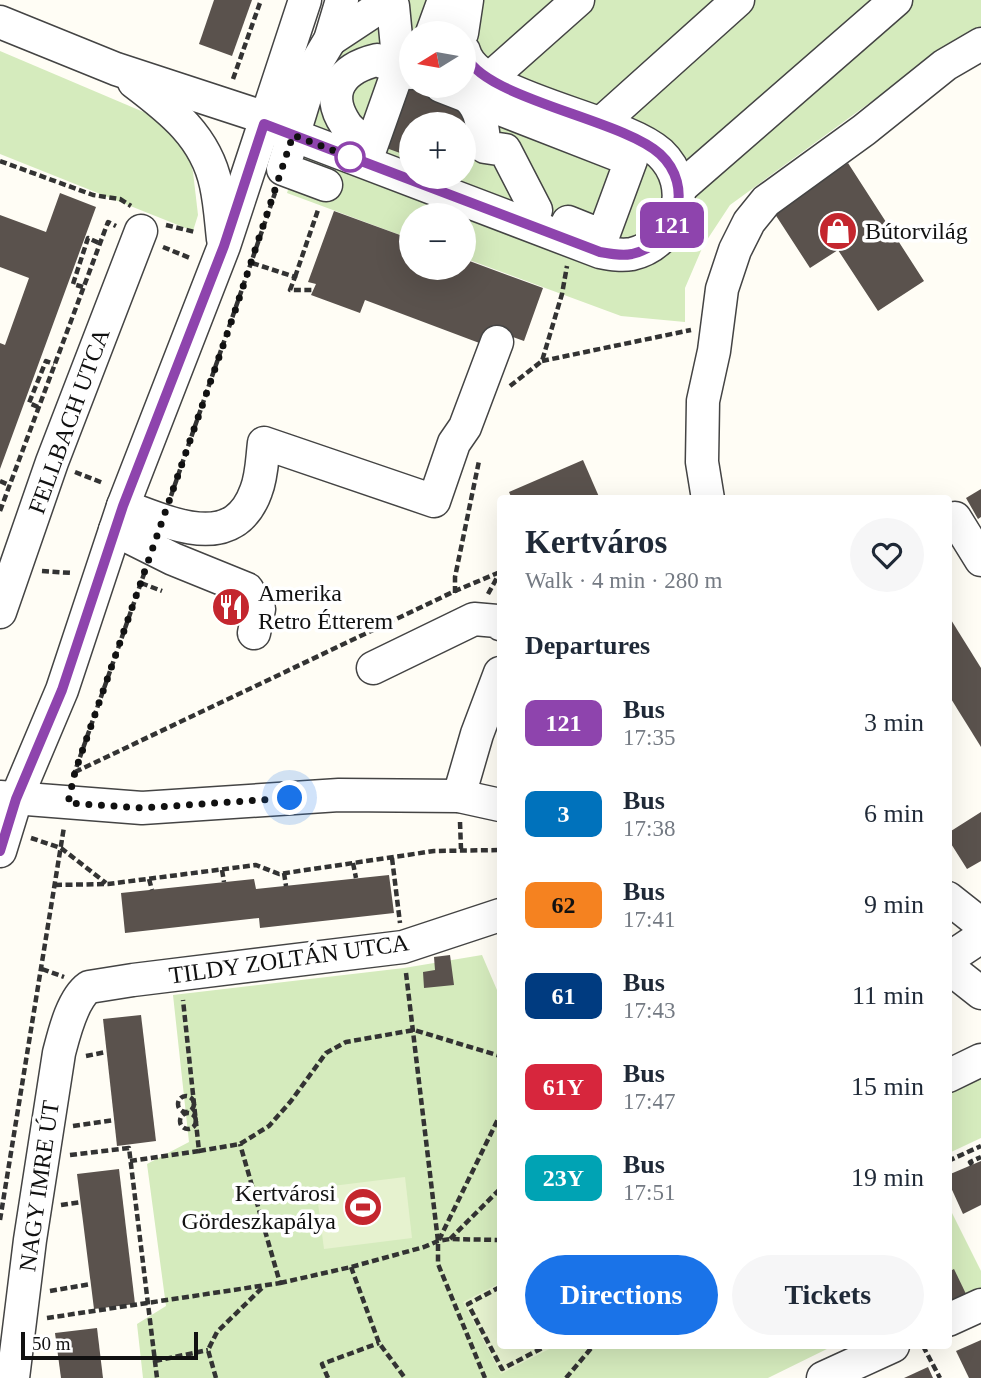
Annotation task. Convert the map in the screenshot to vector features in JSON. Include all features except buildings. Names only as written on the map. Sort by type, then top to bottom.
[{"type":"street","points":[[0,851],[8,798],[62,690],[214,240],[265,121],[306,0]]},
{"type":"street","points":[[342,0],[330,40],[314,65],[325,78],[338,102],[347,126],[371,147]]},
{"type":"street","points":[[436,21],[444,0]]},
{"type":"street","points":[[464,21],[467,0]]},
{"type":"street","points":[[476,84],[579,0]]},
{"type":"street","points":[[600,124],[738,0]]},
{"type":"street","points":[[679,189],[896,0]]},
{"type":"street","points":[[330,40],[389,3],[399,46]]},
{"type":"street","points":[[0,22],[116,69],[265,121],[371,147],[399,158]]},
{"type":"street","points":[[707,495],[702,462],[703,401],[722,289],[735,250],[749,222],[766,201],[864,130],[945,65],[981,44]]},
{"type":"street","points":[[325,78],[345,75],[365,63],[377,60],[399,69]]},
{"type":"street","points":[[116,69],[174,113],[198,141],[216,186],[214,240]]},
{"type":"street","points":[[325,78],[388,99]]},
{"type":"street","points":[[322,199],[283,169],[296,127],[325,78]]},
{"type":"street","points":[[371,147],[388,99],[399,81]]},
{"type":"street","points":[[296,127],[572,241],[612,254],[624,255],[645,249],[665,234],[673,224],[679,189],[661,155],[649,146],[600,124],[476,89]]},
{"type":"street","points":[[476,91],[548,129],[631,160],[603,236],[476,187]]},
{"type":"street","points":[[474,98],[485,153],[536,210]]},
{"type":"street","points":[[485,153],[548,129]]},
{"type":"street","name":"FELLBACH UTCA","points":[[0,612],[52,462],[145,225]]},
{"type":"street","points":[[119,518],[163,520],[194,529],[211,529],[235,521],[249,506],[256,492],[264,443],[434,501],[454,443],[465,427],[498,342]]},
{"type":"street","points":[[119,518],[152,550],[247,589],[259,609],[254,634]]},
{"type":"street","points":[[955,518],[981,560]]},
{"type":"street","points":[[373,668],[474,619],[497,621]]},
{"type":"street","points":[[459,796],[477,734],[497,681]]},
{"type":"street","points":[[8,798],[142,808],[339,795],[459,796],[497,804]]},
{"type":"street","points":[[952,901],[981,923]]},
{"type":"street","name":"TILDY ZOLTÁN UTCA","points":[[80,998],[89,987],[403,947],[497,916]]},
{"type":"street","points":[[952,956],[981,937]]},
{"type":"street","points":[[952,970],[981,993]]},
{"type":"street","name":"NAGY IMRE ÚT","points":[[13,1378],[30,1240],[59,1053],[66,1023],[80,998]]},
{"type":"street","points":[[952,1074],[981,1060]]},
{"type":"street","points":[[952,1318],[981,1305]]},
{"type":"street","points":[[823,1378],[886,1349]]},
{"type":"path","points":[[231,84],[261,0]]},
{"type":"path","points":[[0,161],[93,195],[120,199],[145,225]]},
{"type":"path","points":[[163,520],[283,169]]},
{"type":"path","points":[[313,290],[290,290],[322,199]]},
{"type":"path","points":[[0,511],[107,222],[145,225],[214,240]]},
{"type":"path","points":[[83,287],[73,284],[76,266],[88,239],[99,243]]},
{"type":"path","points":[[541,361],[562,294],[572,241]]},
{"type":"path","points":[[252,263],[295,276]]},
{"type":"path","points":[[501,393],[541,361],[692,330]]},
{"type":"path","points":[[38,407],[29,403],[34,384],[46,361],[54,365]]},
{"type":"path","points":[[454,591],[454,577],[479,460]]},
{"type":"path","points":[[0,481],[9,485]]},
{"type":"path","points":[[0,1220],[75,772],[152,550]]},
{"type":"path","points":[[75,772],[454,591],[497,573]]},
{"type":"path","points":[[141,583],[162,591]]},
{"type":"path","points":[[61,848],[108,884]]},
{"type":"path","points":[[55,885],[108,884],[256,865],[279,874],[434,851],[497,850]]},
{"type":"path","points":[[393,858],[438,1241],[438,1264],[485,1378]]},
{"type":"path","points":[[353,863],[356,878]]},
{"type":"path","points":[[222,870],[224,882]]},
{"type":"path","points":[[284,873],[286,886]]},
{"type":"path","points":[[149,879],[152,890]]},
{"type":"path","points":[[180,975],[199,1151]]},
{"type":"path","points":[[130,1161],[240,1144],[269,1126],[291,1101],[326,1052],[346,1042],[414,1030],[497,1055]]},
{"type":"path","points":[[89,1055],[106,1052]]},
{"type":"path","points":[[194,1101],[183,1097],[179,1101],[179,1107],[183,1112],[194,1116],[196,1122]]},
{"type":"path","points":[[194,1101],[193,1108],[189,1113],[183,1114],[180,1120],[181,1126],[187,1129],[193,1127],[196,1122]]},
{"type":"path","points":[[64,1127],[114,1120]]},
{"type":"path","points":[[438,1241],[497,1121]]},
{"type":"path","points":[[240,1144],[280,1283]]},
{"type":"path","points":[[952,1159],[981,1146]]},
{"type":"path","points":[[59,1157],[129,1148],[157,1378]]},
{"type":"path","points":[[966,1153],[971,1163],[981,1157]]},
{"type":"path","points":[[450,1239],[497,1192]]},
{"type":"path","points":[[54,1206],[81,1202]]},
{"type":"path","points":[[44,1319],[280,1283],[351,1267],[438,1241],[497,1240]]},
{"type":"path","points":[[351,1267],[380,1343],[405,1378]]},
{"type":"path","points":[[46,1292],[91,1284]]},
{"type":"path","points":[[216,1378],[208,1350],[217,1332],[264,1286]]},
{"type":"path","points":[[497,1289],[468,1304],[502,1369],[540,1349]]},
{"type":"path","points":[[327,1378],[322,1364],[380,1343]]},
{"type":"path","points":[[566,1378],[590,1349]]},
{"type":"path","points":[[925,1349],[940,1378]]},
{"type":"path","points":[[155,1361],[208,1350]]},
{"type":"green space","points":[[347,0],[981,0],[981,30],[879,96],[730,205],[703,246],[685,288],[685,322],[621,316],[476,262],[476,203],[399,203],[399,235],[287,193]]},
{"type":"green space","points":[[0,51],[153,116],[188,153],[198,215],[193,231],[0,154]]},
{"type":"green space","points":[[482,955],[497,990],[497,1349],[827,1349],[768,1378],[143,1378],[137,1324],[166,1306],[147,1164],[189,1142],[173,995],[404,968]]},
{"type":"green space","points":[[981,1060],[981,1138],[952,1152],[952,1074]]},
{"type":"green space","name":"Kertvárosi Gördeszkapálya","points":[[405,1177],[412,1238],[324,1249],[316,1188]]},
{"type":"green space","points":[[952,1213],[981,1271],[981,1305],[952,1318]]},
{"type":"green space","points":[[497,1285],[497,1349],[549,1349],[501,1374],[463,1302]]},
{"type":"bus line","name":"121","points":[[0,851],[16,799],[62,690],[123,506],[224,246],[264,124],[600,252],[624,255],[645,249],[656,243],[673,224],[679,189],[676,178],[661,155],[649,146],[600,124],[501,86],[476,70]]},
{"type":"place","name":"Bútorvilág","points":[[838,231]]},
{"type":"place","name":"Amerika Retro Étterem","points":[[231,607]]},
{"type":"place","name":"Kertvárosi Gördeszkapálya","points":[[363,1207]]},
{"type":"route","points":[[290,798],[142,808],[68,803],[75,772],[234,314],[293,135],[350,157]]}]
